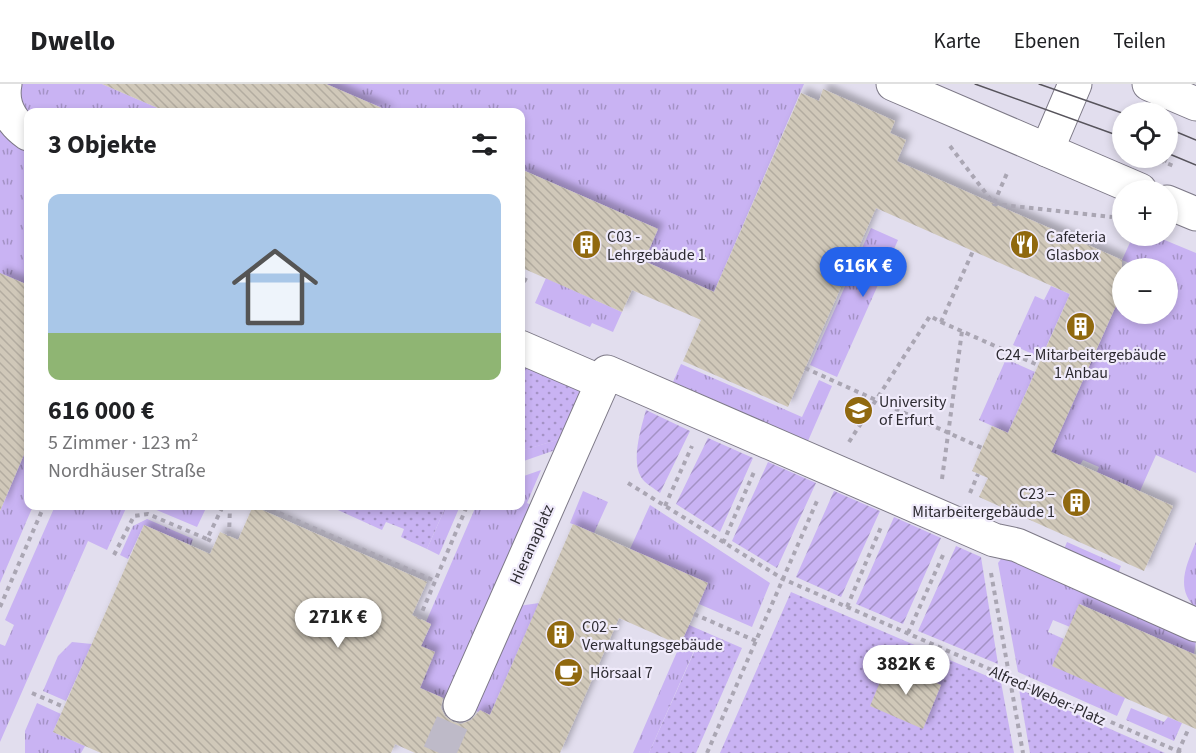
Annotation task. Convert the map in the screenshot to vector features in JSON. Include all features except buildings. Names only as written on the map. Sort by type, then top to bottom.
[{"type":"main road","points":[[4,84],[3,93],[8,113],[24,130]]},
{"type":"main road","points":[[893,84],[1117,180]]},
{"type":"main road","points":[[1047,150],[1076,84]]},
{"type":"main road","points":[[1149,84],[1188,114]]},
{"type":"main road","points":[[1178,207],[1196,214]]},
{"type":"main road","points":[[525,349],[706,416],[994,540],[1017,545],[1196,625]]},
{"type":"main road","name":"Hieranaplatz","points":[[460,705],[604,377]]},
{"type":"path","points":[[1178,134],[1188,114]]},
{"type":"path","points":[[948,144],[994,204],[1112,217]]},
{"type":"path","points":[[1178,168],[1185,171]]},
{"type":"path","points":[[994,204],[1008,171]]},
{"type":"path","points":[[941,322],[973,251]]},
{"type":"path","points":[[525,280],[527,276]]},
{"type":"path","points":[[706,753],[830,471],[930,316],[1038,365]]},
{"type":"path","points":[[908,633],[947,520],[948,433],[962,331]]},
{"type":"path","points":[[805,368],[982,448]]},
{"type":"path","points":[[666,506],[706,416]]},
{"type":"path","points":[[723,543],[767,442]]},
{"type":"path","name":"Alfred-Weber-Platz","points":[[628,483],[783,579],[1179,753]]},
{"type":"path","points":[[0,607],[42,510]]},
{"type":"path","points":[[207,539],[221,510]]},
{"type":"path","points":[[229,536],[230,510]]},
{"type":"path","points":[[272,510],[435,581]]},
{"type":"path","points":[[419,619],[465,510]]},
{"type":"path","points":[[114,555],[128,523],[134,516],[142,513],[215,543]]},
{"type":"path","points":[[847,607],[882,525]]},
{"type":"path","points":[[994,540],[989,558],[1023,753]]},
{"type":"path","points":[[694,614],[756,641]]},
{"type":"path","points":[[32,693],[64,707]]},
{"type":"path","points":[[1179,753],[1188,730]]},
{"type":"green space","points":[[19,84],[102,84],[158,108],[24,109]]},
{"type":"green space","points":[[326,84],[804,84],[714,292],[644,261],[658,229],[525,171],[525,108],[382,108]]},
{"type":"green space","points":[[0,131],[24,145],[24,283],[4,275],[0,283]]},
{"type":"green space","points":[[871,228],[898,240],[837,377],[810,365]]},
{"type":"green space","points":[[1128,246],[1178,246],[1196,253],[1196,473],[1156,455],[1140,491],[1097,472],[1099,467],[1083,460],[1080,465],[1051,452],[1112,315],[1112,324],[1178,324],[1178,258],[1123,258]]},
{"type":"green space","points":[[546,278],[622,312],[613,332],[592,323],[590,327],[535,303]]},
{"type":"green space","points":[[1051,286],[1070,294],[1041,358],[1013,345],[1035,296],[1044,300]]},
{"type":"green space","points":[[1006,359],[1035,372],[1008,433],[979,420]]},
{"type":"green space","points":[[681,364],[802,417],[819,380],[832,386],[808,441],[673,382]]},
{"type":"green space","points":[[525,366],[587,384],[567,437],[525,450]]},
{"type":"green space","points":[[646,410],[690,431],[660,493],[645,482],[638,470],[638,444]]},
{"type":"green space","points":[[567,437],[561,448],[525,461],[525,450]]},
{"type":"green space","points":[[708,438],[753,458],[720,532],[676,504]]},
{"type":"green space","points":[[24,454],[24,510],[31,510],[0,583],[0,511]]},
{"type":"green space","points":[[768,462],[816,483],[777,568],[732,541]]},
{"type":"green space","points":[[541,470],[527,503],[535,507],[450,701],[420,688],[421,646],[431,625],[426,622],[474,510],[525,510],[525,476]]},
{"type":"green space","points":[[583,491],[608,502],[594,533],[570,523]]},
{"type":"green space","points":[[834,491],[880,511],[841,597],[796,577]]},
{"type":"green space","points":[[650,505],[770,583],[752,627],[699,604],[707,583],[630,549]]},
{"type":"green space","points":[[53,510],[125,510],[107,550],[88,541],[0,742],[0,644],[5,646],[14,625],[5,620]]},
{"type":"green space","points":[[157,510],[205,510],[197,527]]},
{"type":"green space","points":[[338,510],[444,510],[427,549],[401,537],[404,529],[386,522],[382,530]]},
{"type":"green space","points":[[444,510],[458,510],[439,555],[427,549]]},
{"type":"green space","points":[[894,517],[941,538],[903,624],[856,604]]},
{"type":"green space","points":[[147,519],[193,539],[191,545],[144,525],[128,559],[120,555],[133,526]]},
{"type":"green space","points":[[1067,542],[1121,566],[1117,576],[1062,554]]},
{"type":"green space","points":[[1196,542],[1196,608],[1186,593],[1184,576]]},
{"type":"green space","points":[[956,546],[981,557],[998,664],[918,631]]},
{"type":"green space","points":[[1004,555],[1196,640],[1194,654],[1080,604],[1070,627],[1053,620],[1048,632],[1064,639],[1125,698],[1117,716],[1018,672],[998,563]]},
{"type":"green space","points":[[791,592],[1001,682],[1014,753],[720,753]]},
{"type":"green space","points":[[539,603],[490,715],[468,709],[512,607]]},
{"type":"green space","points":[[689,625],[742,648],[696,753],[649,753],[694,652],[680,645]]},
{"type":"green space","points":[[72,642],[92,644],[66,701],[43,691],[58,656]]},
{"type":"green space","points":[[680,645],[694,651],[649,753],[633,753]]},
{"type":"green space","points":[[1019,689],[1165,753],[1030,753]]},
{"type":"green space","points":[[37,703],[61,714],[53,732],[85,746],[81,753],[25,753],[25,731]]},
{"type":"green space","points":[[1131,708],[1164,722],[1168,717],[1182,723],[1174,741],[1126,720]]},
{"type":"tunnel","points":[[439,753],[460,705]]},
{"type":"tram line","points":[[975,84],[1112,133]]},
{"type":"tram line","points":[[1039,84],[1112,110]]},
{"type":"tram line","points":[[1178,133],[1196,140]]},
{"type":"tram line","points":[[1178,158],[1196,165]]},
{"type":"place","name":"C03 - Lehrgebäude 1","points":[[586,245]]},
{"type":"place","name":"Cafeteria Glasbox","points":[[1025,245]]},
{"type":"place","name":"C24 – Mitarbeitergebäude 1 Anbau","points":[[1081,326]]},
{"type":"place","name":"University of Erfurt","points":[[858,410]]},
{"type":"place","name":"C23 – Mitarbeitergebäude 1","points":[[1076,502]]},
{"type":"place","name":"C02 – Verwaltungsgebäude","points":[[561,635]]},
{"type":"place","name":"Hörsaal 7","points":[[569,672]]}]
